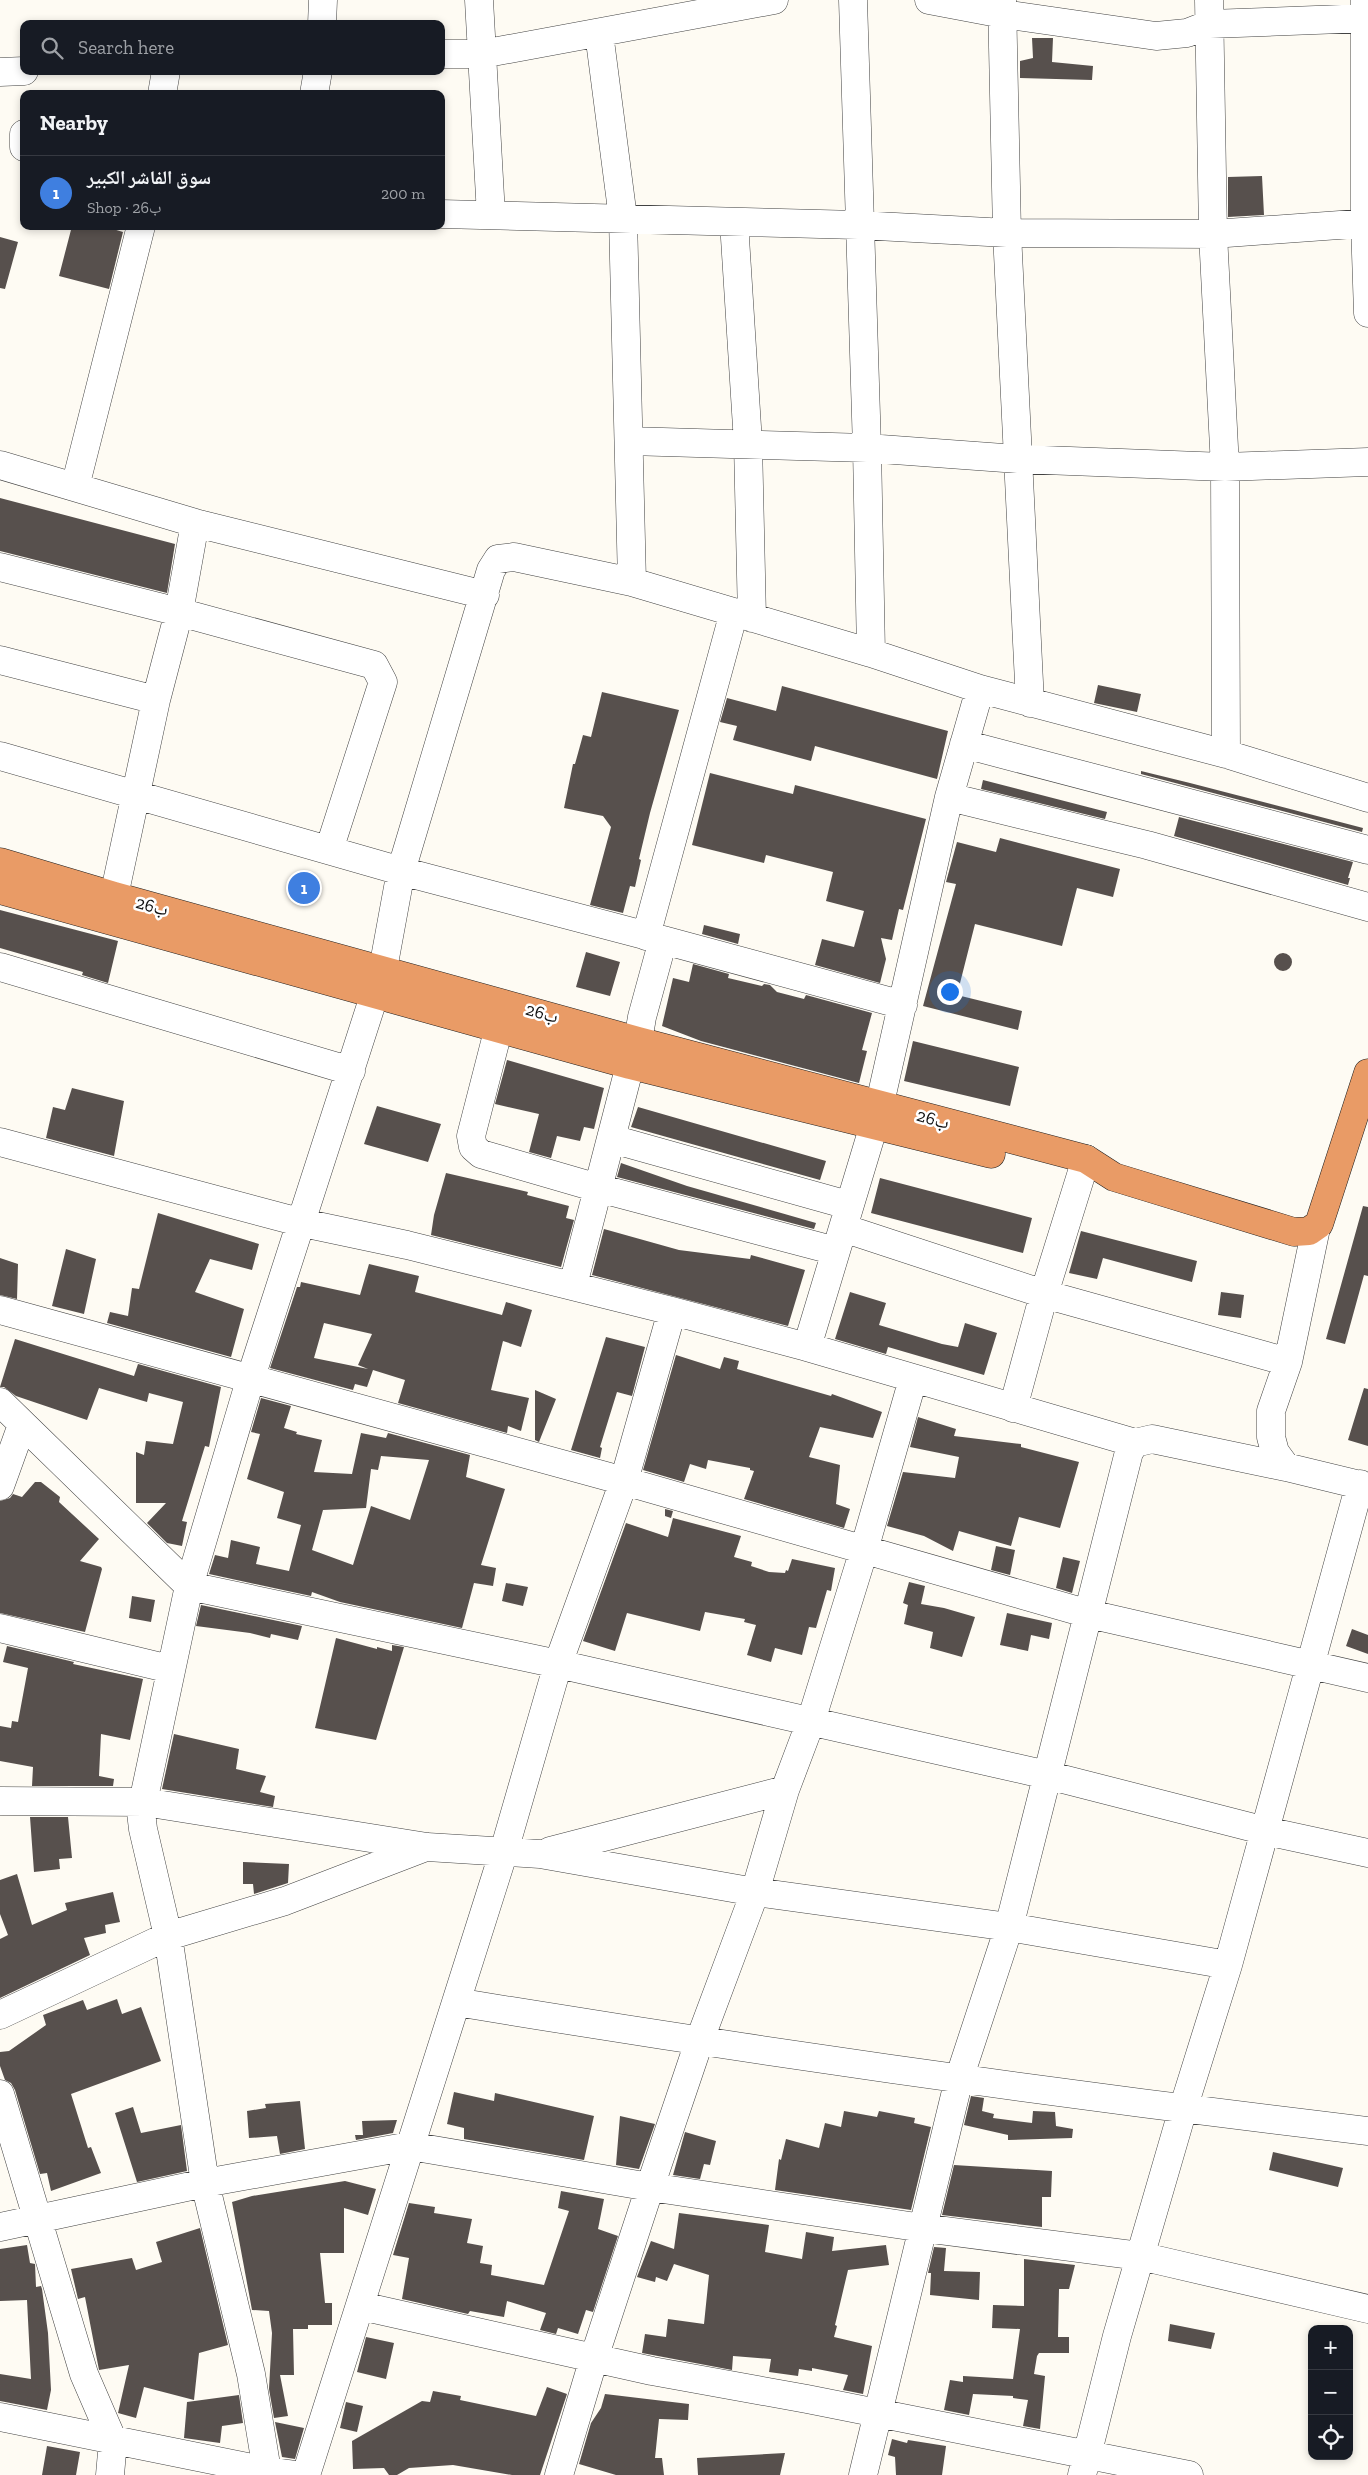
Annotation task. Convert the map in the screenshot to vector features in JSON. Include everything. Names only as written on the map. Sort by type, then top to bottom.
[{"type":"highway","name":"26ب","points":[[0,862],[114,896],[379,981],[634,1053],[1084,1168],[1286,1231],[1302,1232],[1316,1228]]},
{"type":"highway","name":"26ب","points":[[0,890],[379,981],[499,1027],[634,1053]]},
{"type":"highway","points":[[1316,1228],[1321,1218],[1368,1072]]},
{"type":"street","points":[[322,20],[323,0]]},
{"type":"street","points":[[479,0],[491,215]]},
{"type":"street","points":[[445,54],[482,54],[774,0]]},
{"type":"street","points":[[853,0],[858,225],[867,448],[870,653]]},
{"type":"street","points":[[930,0],[1003,7],[1156,36],[1187,33],[1210,12],[1366,12],[1368,313]]},
{"type":"street","points":[[1003,7],[1007,233],[1030,703]]},
{"type":"street","points":[[1210,12],[1213,234],[1225,467],[1226,754]]},
{"type":"street","points":[[599,33],[623,218],[632,582]]},
{"type":"street","points":[[0,72],[20,71]]},
{"type":"street","points":[[24,75],[24,90]]},
{"type":"street","points":[[163,90],[165,75]]},
{"type":"street","points":[[315,90],[317,75]]},
{"type":"street","points":[[445,214],[858,225],[1007,233],[1213,234],[1366,222]]},
{"type":"street","points":[[573,1285],[634,1053],[655,938],[743,615],[748,444],[734,222]]},
{"type":"street","points":[[75,487],[140,230]]},
{"type":"street","points":[[629,441],[867,448],[1018,459],[1225,467],[1368,462]]},
{"type":"street","points":[[0,465],[195,523],[485,596]]},
{"type":"street","points":[[114,896],[156,700],[179,612],[195,523]]},
{"type":"street","points":[[267,2471],[251,2374],[205,2183],[168,1936],[143,1829],[141,1812],[170,1669],[190,1586],[251,1377],[379,981],[401,871],[485,596],[491,570],[498,559],[514,557],[632,582],[870,653],[980,689],[1226,754],[1368,798]]},
{"type":"street","points":[[0,567],[179,612],[374,666],[380,672],[383,682],[329,850]]},
{"type":"street","points":[[0,660],[156,700]]},
{"type":"street","points":[[807,1347],[877,1114],[949,797],[980,689]]},
{"type":"street","points":[[964,744],[1368,850]]},
{"type":"street","points":[[0,756],[136,793],[401,871],[903,1005]]},
{"type":"street","points":[[949,797],[1148,845],[1368,907]]},
{"type":"street","points":[[0,967],[351,1071]]},
{"type":"street","points":[[499,1027],[471,1136],[473,1146],[481,1154],[598,1188],[842,1228]]},
{"type":"street","points":[[612,1139],[842,1228],[1044,1294],[1288,1362]]},
{"type":"street","points":[[0,1142],[302,1223],[407,1245],[672,1311],[807,1347],[1135,1444],[1152,1439],[1364,1485],[1311,1663],[1228,1965],[1140,2256],[1083,2465]]},
{"type":"street","points":[[1013,1408],[1044,1294],[1084,1168]]},
{"type":"street","points":[[1286,1467],[1275,1452],[1271,1437],[1271,1411],[1288,1362],[1316,1228]]},
{"type":"street","points":[[0,1310],[251,1377],[624,1481],[1089,1614],[1311,1663],[1368,1678]]},
{"type":"street","points":[[306,2475],[504,1851],[558,1664],[624,1481],[672,1311]]},
{"type":"street","points":[[559,2475],[594,2358],[650,2187],[699,2042],[755,1892],[785,1790],[811,1721],[864,1550],[913,1379]]},
{"type":"street","points":[[0,1402],[22,1426],[190,1586],[558,1664],[811,1721],[1046,1775],[1266,1831],[1368,1853]]},
{"type":"street","points":[[0,1486],[22,1426]]},
{"type":"street","points":[[863,2475],[959,2079],[1008,1927],[1129,1452],[1135,1444]]},
{"type":"street","points":[[0,1628],[170,1669]]},
{"type":"street","points":[[540,1854],[785,1790]]},
{"type":"street","points":[[0,1801],[144,1802],[427,1847],[540,1854],[755,1892],[1008,1927],[1228,1965]]},
{"type":"street","points":[[0,2016],[168,1936],[284,1900],[427,1847]]},
{"type":"street","points":[[456,2002],[699,2042],[959,2079],[1183,2109],[1368,2131]]},
{"type":"street","points":[[0,2094],[84,2374],[113,2441],[110,2475]]},
{"type":"street","points":[[0,2227],[205,2183],[410,2146],[650,2187],[924,2228],[1140,2256],[1368,2309]]},
{"type":"street","points":[[361,2306],[594,2358],[879,2414],[1083,2465],[1189,2475]]},
{"type":"street","points":[[0,2417],[113,2441],[296,2475]]},
{"type":"building","points":[[1032,38],[1053,38],[1052,62],[1093,66],[1092,80],[1020,78],[1020,61],[1033,58]]},
{"type":"building","points":[[1262,176],[1264,215],[1228,217],[1228,177]]},
{"type":"building","points":[[71,230],[116,230],[123,232],[109,289],[59,276]]},
{"type":"building","points":[[0,237],[18,242],[5,289],[0,288]]},
{"type":"building","points":[[0,498],[175,544],[167,593],[0,551]]},
{"type":"building","points":[[1098,685],[1141,694],[1137,712],[1094,703]]},
{"type":"building","points":[[782,686],[948,731],[937,779],[815,746],[811,761],[733,740],[737,726],[720,722],[727,698],[776,711]]},
{"type":"building","points":[[602,692],[679,710],[650,813],[639,859],[641,860],[635,887],[630,886],[623,913],[590,905],[611,827],[603,816],[564,808],[573,764],[575,764],[583,735],[591,737]]},
{"type":"building","points":[[1141,771],[1363,828],[1362,832],[1141,774]]},
{"type":"building","points":[[710,773],[793,794],[795,785],[926,819],[903,910],[899,909],[892,940],[881,938],[886,959],[880,983],[815,965],[822,939],[854,947],[864,911],[826,901],[833,872],[766,855],[764,863],[692,845]]},
{"type":"building","points":[[983,780],[1107,812],[1105,819],[981,789]]},
{"type":"building","points":[[1179,817],[1353,862],[1348,885],[1174,836]]},
{"type":"building","points":[[1000,838],[1120,869],[1113,897],[1077,888],[1062,946],[975,924],[957,995],[1022,1011],[1018,1030],[923,1006],[956,884],[946,882],[957,842],[996,852]]},
{"type":"building","points":[[0,910],[118,941],[108,983],[82,975],[83,972],[0,948]]},
{"type":"building","points":[[704,925],[740,934],[738,944],[702,934]]},
{"type":"building","points":[[586,952],[620,962],[610,996],[576,987]]},
{"type":"building","points":[[1283,953],[1289,956],[1292,962],[1289,968],[1283,971],[1277,968],[1274,962],[1277,956]]},
{"type":"building","points":[[693,964],[729,974],[728,978],[762,986],[764,984],[770,985],[777,992],[804,999],[806,995],[872,1013],[862,1050],[867,1051],[859,1083],[701,1041],[662,1026],[673,978],[689,982]]},
{"type":"building","points":[[913,1041],[1019,1067],[1010,1106],[904,1081]]},
{"type":"building","points":[[507,1060],[604,1088],[594,1129],[584,1127],[580,1141],[557,1136],[551,1158],[529,1152],[539,1114],[495,1104]]},
{"type":"building","points":[[72,1088],[124,1101],[114,1156],[46,1138],[53,1107],[65,1110]]},
{"type":"building","points":[[377,1106],[441,1124],[428,1162],[364,1144]]},
{"type":"building","points":[[638,1107],[826,1161],[820,1180],[631,1127]]},
{"type":"building","points":[[621,1163],[687,1186],[816,1223],[814,1229],[617,1177]]},
{"type":"building","points":[[446,1173],[528,1192],[527,1195],[569,1206],[566,1218],[574,1220],[561,1267],[431,1235],[434,1215]]},
{"type":"building","points":[[880,1178],[1032,1218],[1023,1253],[871,1213]]},
{"type":"building","points":[[1363,1206],[1368,1207],[1368,1276],[1364,1275],[1345,1344],[1326,1339]]},
{"type":"building","points":[[158,1213],[259,1244],[252,1270],[210,1259],[195,1292],[244,1309],[231,1357],[107,1323],[110,1312],[128,1316],[132,1288],[139,1289]]},
{"type":"building","points":[[604,1229],[679,1250],[750,1259],[751,1255],[805,1270],[788,1326],[592,1275]]},
{"type":"building","points":[[1081,1231],[1197,1261],[1192,1282],[1103,1258],[1097,1279],[1069,1273]]},
{"type":"building","points":[[66,1249],[96,1259],[84,1314],[52,1306]]},
{"type":"building","points":[[0,1258],[18,1264],[17,1299],[0,1295]]},
{"type":"building","points":[[369,1264],[419,1276],[415,1292],[502,1315],[506,1302],[532,1310],[521,1347],[503,1341],[491,1390],[529,1398],[521,1431],[508,1426],[507,1433],[398,1403],[405,1380],[373,1370],[367,1387],[355,1384],[353,1390],[270,1368],[297,1287],[300,1287],[301,1282],[360,1295]],"holes":[[[324,1323],[372,1334],[358,1365],[368,1369],[314,1358]]]},
{"type":"building","points":[[850,1292],[886,1303],[879,1325],[942,1344],[958,1347],[965,1323],[997,1333],[984,1375],[888,1347],[886,1354],[835,1339]]},
{"type":"building","points":[[1221,1292],[1244,1295],[1241,1318],[1218,1315]]},
{"type":"building","points":[[606,1337],[645,1347],[632,1396],[617,1392],[600,1447],[602,1448],[600,1458],[571,1450]]},
{"type":"building","points":[[15,1339],[134,1376],[138,1364],[221,1387],[209,1447],[205,1446],[182,1521],[187,1522],[182,1546],[167,1543],[147,1523],[166,1503],[136,1503],[136,1452],[144,1455],[146,1441],[173,1444],[183,1402],[149,1393],[147,1402],[99,1388],[87,1420],[16,1396],[4,1387],[0,1387]]},
{"type":"building","points":[[676,1355],[720,1369],[724,1357],[739,1361],[737,1369],[831,1396],[832,1394],[882,1412],[873,1438],[820,1427],[809,1457],[840,1465],[836,1504],[850,1509],[844,1528],[744,1499],[754,1471],[750,1470],[750,1468],[708,1460],[706,1469],[690,1464],[684,1482],[643,1470]]},
{"type":"building","points":[[1364,1388],[1368,1389],[1368,1446],[1348,1440]]},
{"type":"building","points":[[535,1390],[556,1399],[539,1442],[535,1440]]},
{"type":"building","points":[[261,1398],[291,1406],[284,1428],[297,1432],[296,1434],[322,1440],[314,1472],[352,1474],[361,1433],[386,1438],[388,1433],[470,1455],[466,1477],[505,1489],[481,1565],[496,1568],[493,1586],[474,1583],[462,1628],[340,1602],[312,1592],[311,1596],[209,1574],[215,1555],[228,1558],[231,1540],[260,1547],[256,1564],[289,1571],[301,1525],[277,1518],[284,1492],[247,1479],[260,1434],[251,1432]],"holes":[[[381,1456],[429,1460],[410,1520],[371,1506],[353,1565],[312,1550],[323,1510],[366,1508],[371,1469],[378,1470]]]},
{"type":"building","points":[[918,1417],[956,1429],[954,1436],[1021,1444],[1021,1447],[1079,1462],[1060,1528],[1019,1517],[1011,1546],[959,1531],[953,1551],[924,1536],[887,1526],[903,1472],[955,1478],[959,1457],[910,1447]]},
{"type":"building","points":[[35,1482],[41,1482],[60,1497],[59,1502],[99,1539],[80,1561],[101,1567],[102,1569],[85,1632],[0,1613],[0,1501],[10,1498],[13,1494],[22,1497]]},
{"type":"building","points":[[665,1509],[673,1511],[671,1518],[665,1516]]},
{"type":"building","points":[[673,1518],[741,1536],[734,1557],[752,1562],[751,1566],[769,1572],[785,1573],[786,1570],[788,1571],[792,1559],[835,1568],[831,1591],[827,1590],[816,1628],[809,1627],[802,1655],[775,1648],[771,1662],[747,1655],[756,1625],[744,1622],[745,1619],[705,1612],[700,1631],[627,1613],[615,1651],[583,1641],[626,1523],[668,1537]]},
{"type":"building","points":[[996,1546],[1015,1550],[1010,1575],[991,1570]]},
{"type":"building","points":[[1063,1557],[1080,1561],[1072,1593],[1056,1588]]},
{"type":"building","points":[[909,1582],[925,1586],[921,1604],[975,1617],[962,1657],[930,1648],[933,1632],[904,1624],[908,1605],[903,1603]]},
{"type":"building","points":[[506,1583],[528,1587],[523,1606],[502,1601]]},
{"type":"building","points":[[132,1596],[155,1600],[151,1622],[129,1618]]},
{"type":"building","points":[[201,1605],[302,1626],[298,1640],[271,1634],[270,1638],[250,1633],[196,1626]]},
{"type":"building","points":[[1007,1613],[1052,1623],[1049,1639],[1031,1635],[1028,1651],[1000,1645]]},
{"type":"building","points":[[1352,1629],[1368,1635],[1368,1654],[1346,1646]]},
{"type":"building","points":[[336,1638],[392,1651],[392,1645],[404,1647],[376,1740],[315,1728]]},
{"type":"building","points":[[7,1646],[74,1662],[73,1664],[143,1679],[130,1740],[101,1734],[99,1776],[114,1779],[113,1786],[32,1786],[33,1767],[0,1761],[0,1726],[11,1728],[12,1721],[18,1722],[28,1668],[3,1662]]},
{"type":"building","points":[[174,1734],[239,1749],[236,1769],[266,1776],[260,1792],[275,1796],[273,1807],[162,1789]]},
{"type":"building","points":[[30,1817],[68,1817],[72,1858],[59,1859],[60,1869],[34,1872]]},
{"type":"building","points":[[243,1862],[289,1864],[288,1883],[254,1894],[253,1884],[243,1884]]},
{"type":"building","points":[[17,1874],[32,1925],[67,1910],[65,1903],[113,1892],[120,1922],[105,1925],[106,1933],[84,1938],[90,1955],[0,1998],[0,1939],[8,1935],[0,1914],[0,1880]]},
{"type":"building","points":[[117,1999],[122,2014],[141,2007],[161,2061],[71,2094],[88,2148],[91,2147],[101,2173],[51,2191],[47,2173],[40,2174],[15,2090],[11,2083],[5,2080],[0,2066],[0,2052],[9,2051],[46,2025],[43,2015],[83,2000],[87,2010]]},
{"type":"building","points":[[454,2092],[494,2101],[495,2093],[594,2116],[584,2160],[464,2139],[464,2128],[447,2124]]},
{"type":"building","points":[[971,2096],[984,2098],[982,2111],[994,2114],[993,2118],[1032,2123],[1033,2111],[1055,2112],[1056,2126],[1073,2129],[1072,2138],[1008,2140],[1008,2135],[964,2125]]},
{"type":"building","points":[[300,2101],[305,2149],[280,2154],[277,2136],[249,2138],[247,2111],[266,2108],[265,2104]]},
{"type":"building","points":[[133,2107],[141,2133],[181,2125],[187,2171],[137,2182],[115,2113]]},
{"type":"building","points":[[844,2111],[877,2117],[879,2111],[915,2118],[914,2123],[931,2127],[911,2210],[775,2190],[779,2159],[781,2160],[786,2139],[819,2148],[825,2123],[841,2127]]},
{"type":"building","points":[[620,2116],[655,2124],[639,2169],[616,2165]]},
{"type":"building","points":[[397,2120],[393,2133],[356,2140],[355,2135],[363,2135],[362,2121]]},
{"type":"building","points":[[685,2132],[716,2141],[710,2165],[704,2164],[700,2179],[673,2175]]},
{"type":"building","points":[[1273,2152],[1343,2168],[1338,2187],[1269,2170]]},
{"type":"building","points":[[954,2165],[1052,2171],[1051,2197],[1042,2197],[1042,2227],[942,2215]]},
{"type":"building","points":[[345,2181],[376,2189],[368,2215],[344,2208],[344,2253],[320,2253],[325,2303],[332,2303],[332,2325],[308,2325],[308,2329],[293,2329],[294,2375],[280,2375],[288,2416],[274,2418],[269,2389],[272,2333],[269,2311],[252,2310],[232,2202],[252,2196]]},
{"type":"building","points":[[561,2191],[604,2199],[598,2229],[618,2236],[593,2312],[586,2310],[578,2334],[558,2328],[556,2334],[540,2330],[546,2313],[507,2301],[504,2317],[470,2311],[468,2314],[402,2299],[409,2258],[393,2255],[409,2203],[435,2207],[434,2213],[472,2219],[467,2243],[483,2246],[480,2263],[492,2265],[491,2275],[544,2285],[569,2211],[558,2208]]},
{"type":"building","points":[[679,2213],[769,2225],[765,2252],[802,2259],[806,2232],[834,2237],[832,2251],[886,2245],[889,2265],[848,2270],[835,2325],[837,2326],[834,2337],[872,2346],[863,2394],[843,2390],[848,2375],[812,2368],[812,2371],[799,2369],[798,2376],[769,2372],[771,2359],[733,2356],[732,2370],[642,2353],[645,2334],[666,2337],[668,2319],[704,2324],[709,2275],[674,2264],[667,2281],[656,2277],[655,2282],[637,2277],[651,2241],[674,2249]]},
{"type":"building","points":[[200,2228],[228,2345],[199,2353],[194,2400],[144,2387],[136,2418],[118,2413],[129,2365],[99,2370],[85,2297],[78,2299],[71,2269],[132,2258],[136,2270],[162,2262],[156,2242]]},
{"type":"building","points":[[27,2245],[30,2263],[35,2264],[36,2287],[41,2286],[42,2289],[48,2333],[51,2390],[47,2410],[0,2401],[0,2374],[31,2379],[27,2300],[0,2301],[0,2249]]},
{"type":"building","points":[[934,2247],[946,2248],[944,2271],[980,2272],[979,2300],[930,2295],[931,2273],[928,2273]]},
{"type":"building","points":[[1024,2259],[1075,2265],[1069,2289],[1059,2289],[1058,2337],[1069,2337],[1069,2353],[1039,2353],[1037,2356],[1034,2374],[1045,2376],[1040,2429],[1023,2426],[1028,2400],[1013,2398],[1013,2396],[973,2394],[969,2415],[944,2410],[950,2380],[963,2382],[963,2376],[1013,2379],[1020,2329],[992,2328],[993,2305],[1024,2306]]},
{"type":"building","points":[[1170,2324],[1215,2333],[1211,2349],[1168,2341]]},
{"type":"building","points":[[366,2337],[394,2343],[386,2379],[357,2372]]},
{"type":"building","points":[[547,2387],[567,2394],[540,2475],[512,2475],[453,2465],[409,2468],[397,2475],[389,2475],[384,2468],[353,2469],[352,2441],[422,2401],[430,2402],[433,2391],[461,2396],[460,2400],[536,2416]]},
{"type":"building","points":[[605,2394],[689,2404],[688,2420],[659,2419],[655,2458],[662,2458],[664,2475],[616,2475],[579,2464],[591,2423],[601,2408]]},
{"type":"building","points":[[239,2395],[243,2423],[222,2426],[220,2443],[184,2438],[187,2402]]},
{"type":"building","points":[[346,2402],[363,2406],[357,2432],[340,2428]]},
{"type":"building","points":[[275,2422],[304,2428],[295,2459],[282,2457]]},
{"type":"building","points":[[892,2439],[907,2443],[908,2440],[946,2446],[942,2475],[896,2475],[895,2457],[888,2455]]},
{"type":"building","points":[[47,2446],[80,2452],[76,2475],[42,2475]]},
{"type":"building","points":[[785,2453],[780,2475],[698,2475],[697,2458]]},
{"type":"place","name":"سوق الفاشر الكبير","points":[[304,888]]}]
